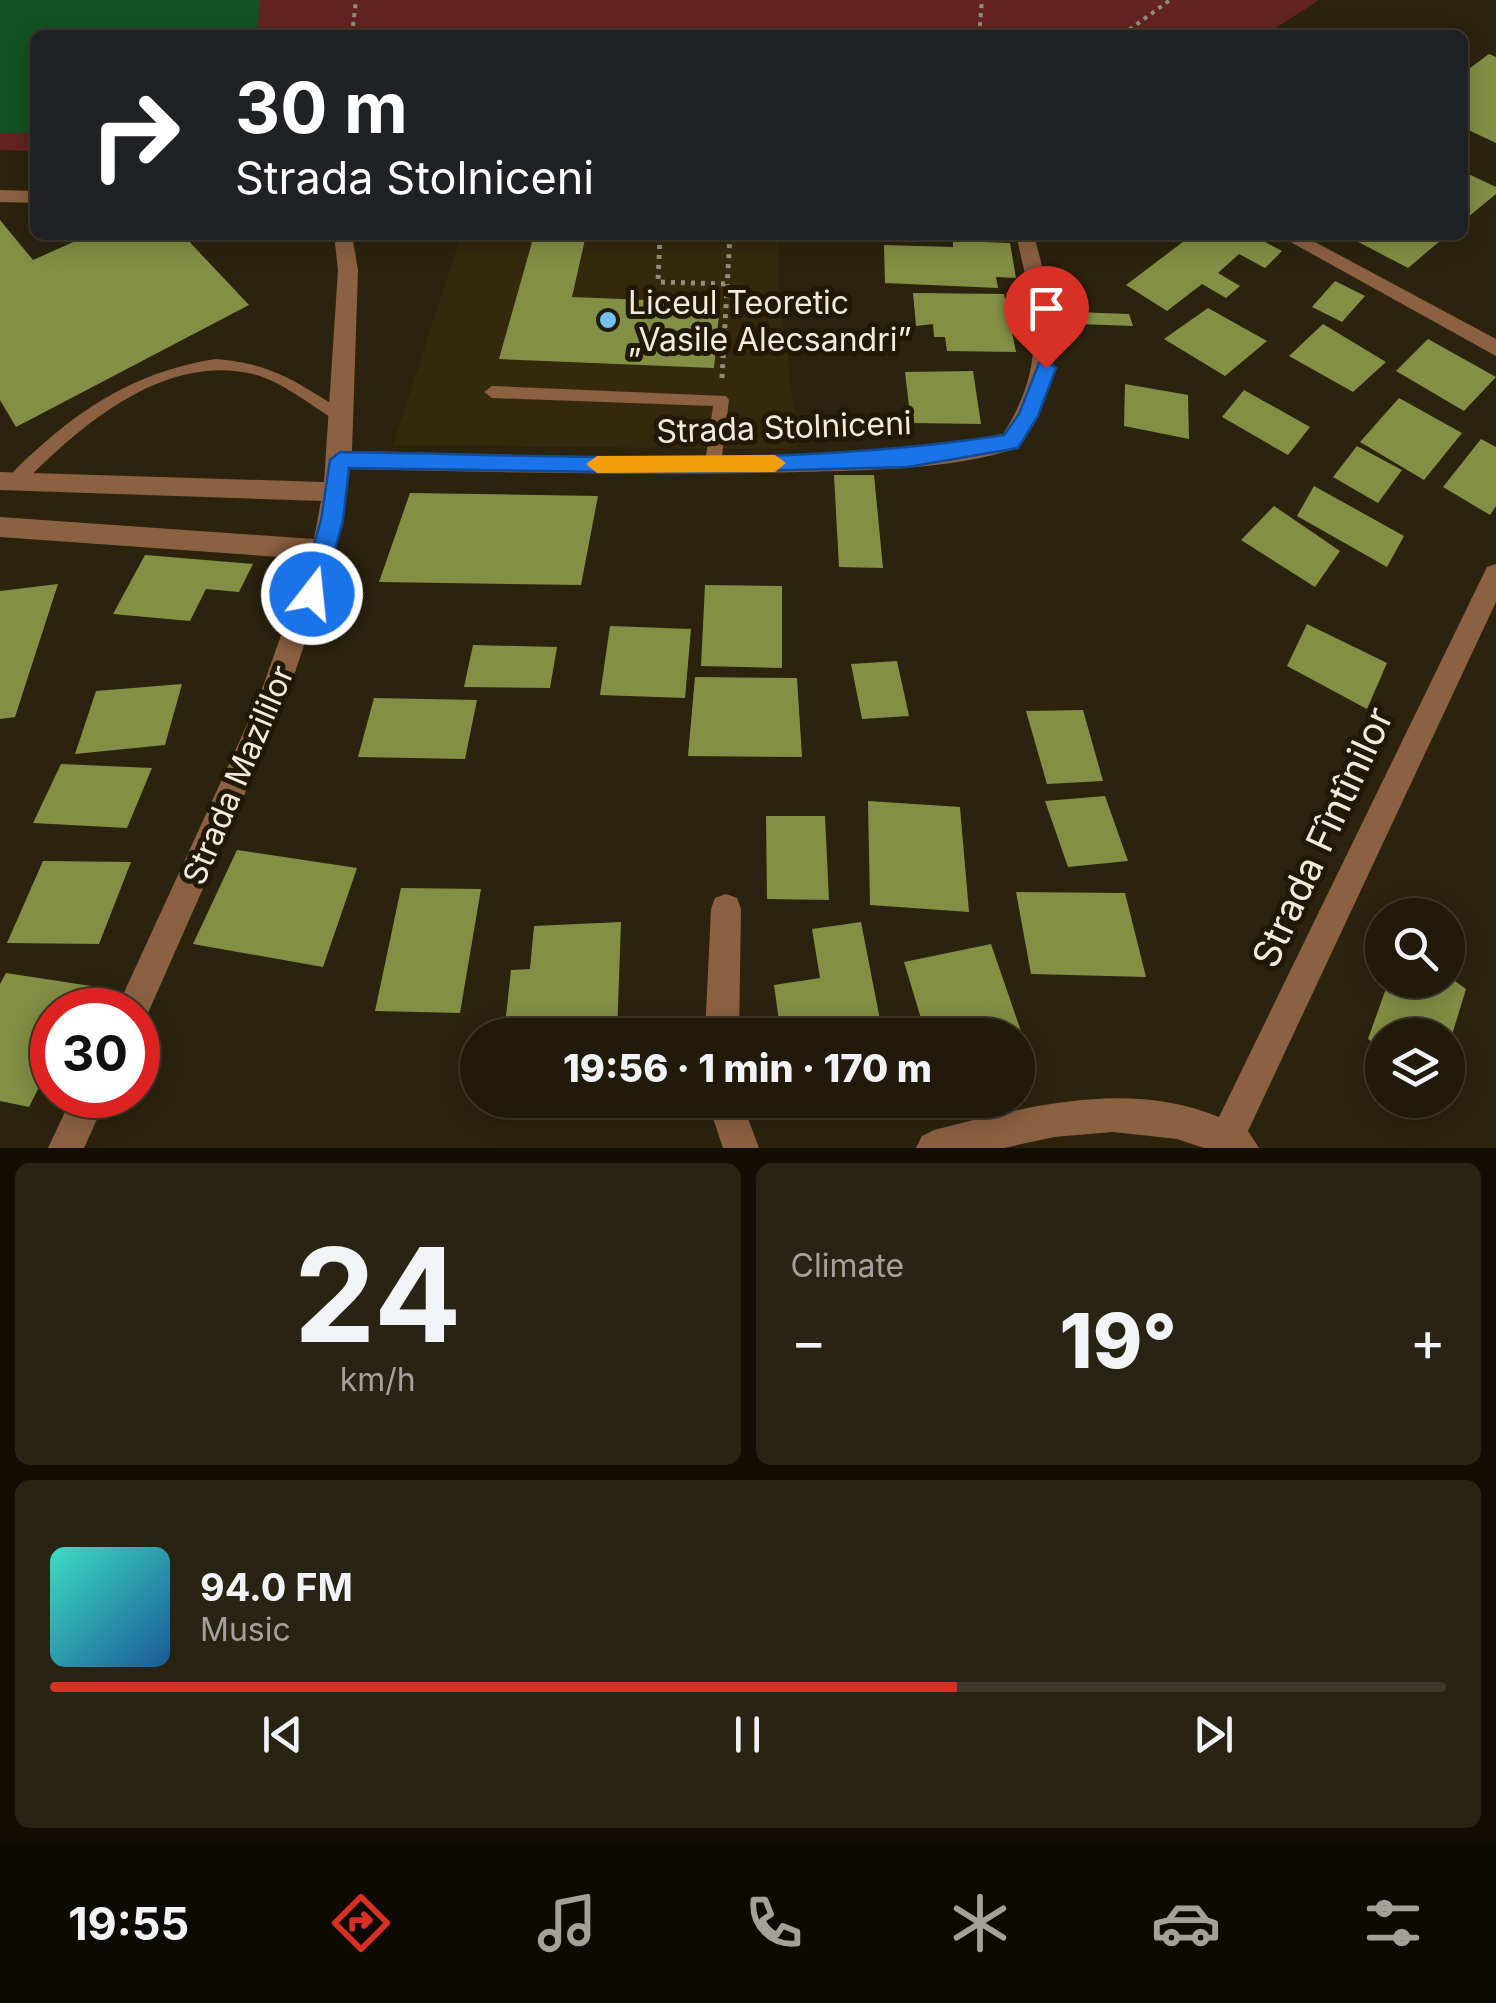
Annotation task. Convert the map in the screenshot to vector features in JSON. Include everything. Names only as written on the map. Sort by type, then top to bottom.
[{"type":"street","points":[[0,196],[30,198]]},
{"type":"street","name":"Strada Mazililor","points":[[142,988],[270,706],[324,550],[340,460],[348,270],[344,240]]},
{"type":"street","name":"Strada Stolniceni","points":[[340,460],[712,464],[908,458],[1010,442],[1028,416],[1046,368],[1048,335],[1026,240]]},
{"type":"street","points":[[1297,240],[1496,348]]},
{"type":"street","points":[[7,482],[337,492]]},
{"type":"street","points":[[0,528],[324,550]]},
{"type":"street","name":"Strada Fîntînilor","points":[[934,1148],[1080,1114],[1126,1112],[1230,1144],[1496,575]]},
{"type":"street","points":[[723,1018],[726,909]]},
{"type":"street","points":[[66,1148],[80,1118]]},
{"type":"street","points":[[730,1118],[740,1148]]},
{"type":"lane","points":[[7,482],[106,406],[152,380],[202,366],[234,365],[258,370],[342,417]]},
{"type":"lane","points":[[492,392],[721,400],[712,464]]},
{"type":"path","points":[[353,30],[356,0]]},
{"type":"path","points":[[979,30],[982,0]]},
{"type":"path","points":[[1129,30],[1170,0]]},
{"type":"path","points":[[660,240],[658,282],[728,284]]},
{"type":"path","points":[[721,400],[730,240]]},
{"type":"shaded area","points":[[0,0],[1319,0],[1273,30],[30,30],[30,151],[0,150]]},
{"type":"shaded area","points":[[0,0],[260,0],[257,30],[30,30],[30,133],[0,133]]},
{"type":"shaded area","name":"Liceul Teoretic „Vasile Alecsandri”","points":[[459,240],[778,240],[778,282],[799,449],[393,445]]},
{"type":"building","points":[[1489,54],[1496,57],[1496,143],[1468,130],[1468,70]]},
{"type":"building","points":[[1468,174],[1496,187],[1496,194],[1468,217]]},
{"type":"building","points":[[0,220],[33,260],[78,240],[188,240],[249,305],[16,427],[0,400]]},
{"type":"building","points":[[533,240],[585,240],[572,297],[720,303],[714,368],[499,359]]},
{"type":"building","points":[[1185,240],[1261,240],[1282,251],[1265,268],[1239,254],[1218,273],[1240,286],[1226,298],[1202,284],[1167,311],[1126,285]]},
{"type":"building","points":[[1355,240],[1441,240],[1408,268]]},
{"type":"building","points":[[953,241],[1010,243],[1016,278],[996,277],[998,288],[885,283],[884,245],[953,247]]},
{"type":"building","points":[[1335,281],[1365,296],[1342,322],[1312,307]]},
{"type":"building","points":[[913,293],[1004,294],[1016,352],[947,351],[945,337],[934,337],[933,324],[916,326]]},
{"type":"building","points":[[1208,308],[1267,341],[1225,376],[1164,339]]},
{"type":"building","points":[[1075,312],[1129,314],[1133,326],[1079,324]]},
{"type":"building","points":[[1323,324],[1386,362],[1353,392],[1289,356]]},
{"type":"building","points":[[1428,339],[1496,377],[1464,411],[1396,371]]},
{"type":"building","points":[[973,371],[981,424],[911,423],[905,372]]},
{"type":"building","points":[[1125,384],[1188,395],[1189,439],[1124,426]]},
{"type":"building","points":[[1244,390],[1310,427],[1288,455],[1222,417]]},
{"type":"building","points":[[1399,398],[1462,433],[1424,480],[1360,442]]},
{"type":"building","points":[[1481,439],[1496,447],[1496,506],[1490,515],[1443,487]]},
{"type":"building","points":[[1357,446],[1402,470],[1378,503],[1333,477]]},
{"type":"building","points":[[834,475],[874,475],[883,568],[839,567]]},
{"type":"building","points":[[1314,486],[1404,536],[1387,567],[1297,516]]},
{"type":"building","points":[[410,493],[598,496],[581,585],[379,582]]},
{"type":"building","points":[[1274,506],[1340,551],[1315,587],[1241,540]]},
{"type":"building","points":[[145,555],[253,564],[239,592],[206,589],[190,621],[113,614]]},
{"type":"building","points":[[58,584],[15,717],[0,719],[0,591]]},
{"type":"building","points":[[705,585],[782,586],[782,668],[701,666]]},
{"type":"building","points":[[1307,624],[1387,663],[1367,709],[1287,666]]},
{"type":"building","points":[[610,626],[691,629],[685,698],[600,695]]},
{"type":"building","points":[[473,645],[557,647],[550,688],[464,687]]},
{"type":"building","points":[[897,661],[909,716],[862,719],[851,664]]},
{"type":"building","points":[[695,677],[797,678],[802,757],[688,756]]},
{"type":"building","points":[[182,684],[165,745],[75,754],[96,691]]},
{"type":"building","points":[[374,698],[477,700],[465,759],[358,757]]},
{"type":"building","points":[[1083,710],[1103,781],[1047,784],[1026,711]]},
{"type":"building","points":[[61,764],[152,768],[127,828],[33,823]]},
{"type":"building","points":[[1105,796],[1128,861],[1068,867],[1045,801]]},
{"type":"building","points":[[868,801],[960,807],[969,912],[870,905]]},
{"type":"building","points":[[766,816],[825,816],[829,900],[767,899]]},
{"type":"building","points":[[237,850],[357,868],[323,967],[193,944]]},
{"type":"building","points":[[43,861],[131,862],[99,944],[7,943]]},
{"type":"building","points":[[401,888],[481,889],[460,1013],[375,1011]]},
{"type":"building","points":[[1016,892],[1125,893],[1146,977],[1031,974]]},
{"type":"building","points":[[621,922],[618,1018],[506,1018],[511,970],[530,969],[534,926]]},
{"type":"building","points":[[861,922],[880,1018],[779,1018],[774,985],[820,978],[812,929]]},
{"type":"building","points":[[991,944],[1016,1018],[921,1018],[904,962]]},
{"type":"building","points":[[6,973],[91,986],[30,988],[29,1107],[0,1101],[0,984]]},
{"type":"building","points":[[1383,998],[1463,998],[1457,1018],[1375,1018]]},
{"type":"slow traffic","points":[[597,464],[775,463]]},
{"type":"place","name":"Liceul Teoretic „Vasile Alecsandri”","points":[[608,320]]},
{"type":"route","points":[[312,594],[332,520],[340,460],[673,464],[908,458],[1010,442],[1028,416],[1046,368]]}]
